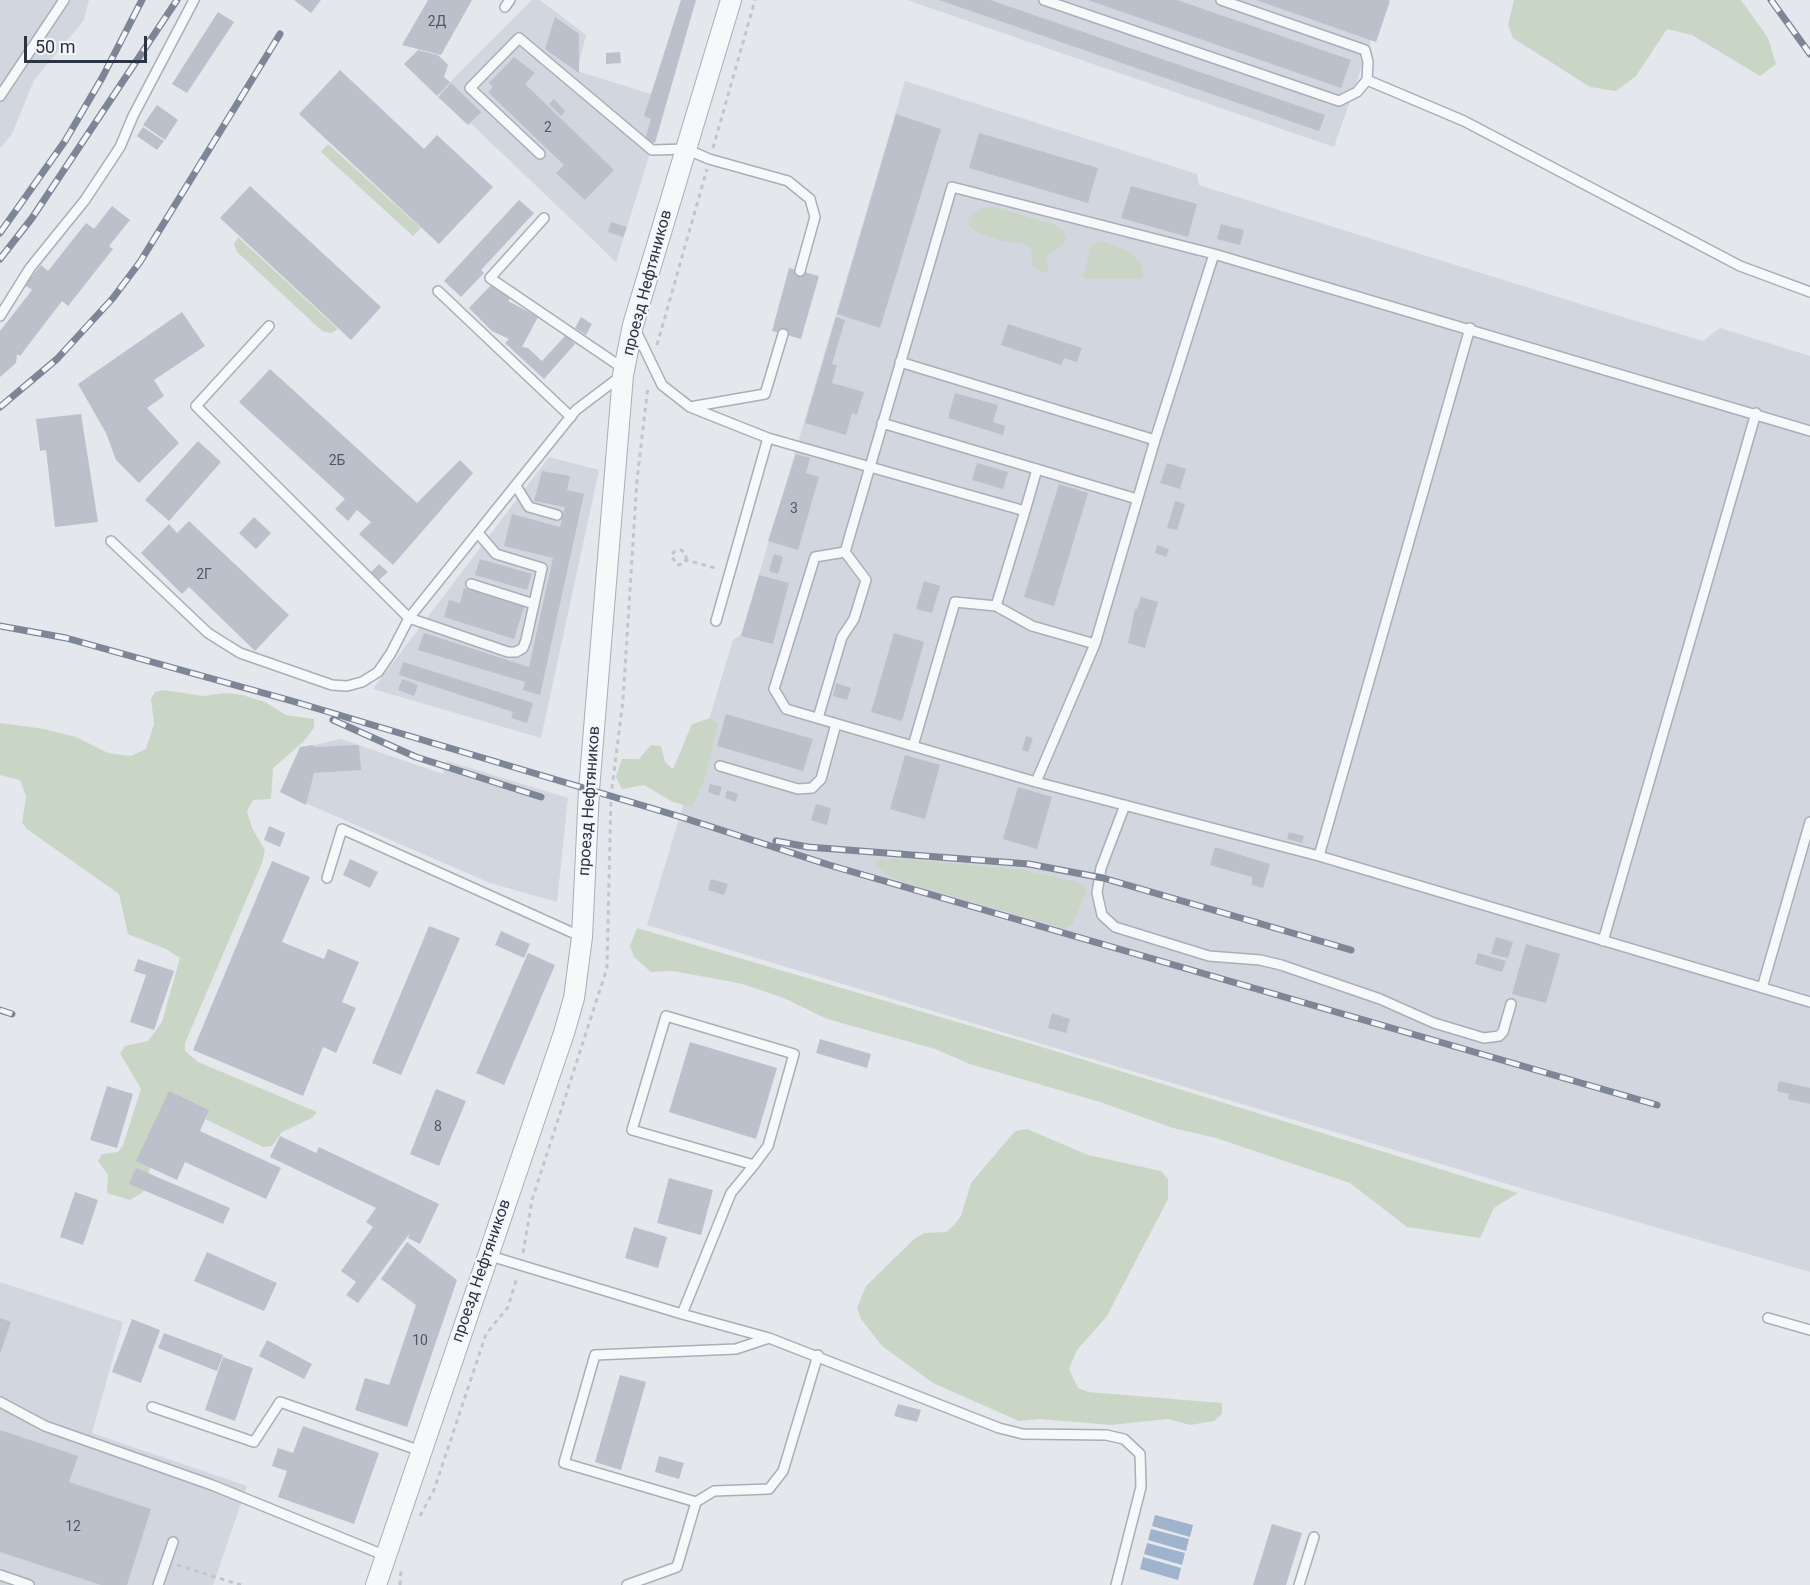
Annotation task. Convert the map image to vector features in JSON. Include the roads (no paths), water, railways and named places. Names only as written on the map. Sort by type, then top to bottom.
[{"type":"street","name":"проезд Нефтяников","points":[[376,1585],[574,998],[582,937],[589,790],[624,372],[633,325],[731,0]]},
{"type":"lane","points":[[0,96],[64,0]]},
{"type":"lane","points":[[0,316],[30,268],[85,200],[120,147],[133,116],[194,0]]},
{"type":"lane","points":[[1044,0],[1339,101],[1358,92],[1367,80],[1368,62],[1365,50],[1221,0]]},
{"type":"lane","points":[[540,154],[470,88],[519,38],[652,150],[686,149],[709,159],[788,182],[803,193],[810,199],[815,217],[800,271]]},
{"type":"lane","points":[[1367,80],[1464,121],[1740,266],[1810,292]]},
{"type":"lane","points":[[845,552],[952,187],[1214,254],[1470,328],[1810,431]]},
{"type":"lane","points":[[111,541],[208,633],[240,653],[332,685],[347,686],[362,682],[378,672],[410,618],[571,417],[624,372],[490,278],[544,218]]},
{"type":"lane","points":[[1036,782],[1095,644],[1155,440],[1214,254]]},
{"type":"lane","points":[[438,291],[571,417]]},
{"type":"lane","points":[[633,325],[662,385],[690,407],[768,438],[1025,511]]},
{"type":"lane","points":[[268,326],[195,406],[410,618],[508,652],[516,652],[523,648],[526,640],[542,568],[496,554],[478,533]]},
{"type":"lane","points":[[1318,856],[1470,328]]},
{"type":"lane","points":[[690,407],[765,394],[783,334]]},
{"type":"lane","points":[[900,362],[1155,440]]},
{"type":"lane","points":[[1603,941],[1756,413]]},
{"type":"lane","points":[[882,423],[1137,499]]},
{"type":"lane","points":[[716,621],[768,438]]},
{"type":"lane","points":[[996,606],[1037,469]]},
{"type":"lane","points":[[516,486],[529,507],[556,515]]},
{"type":"lane","points":[[845,552],[814,557],[774,688],[786,709],[1036,782],[1318,856],[1810,1002]]},
{"type":"lane","points":[[818,718],[842,637],[854,619],[866,580],[845,552]]},
{"type":"lane","points":[[471,584],[534,604]]},
{"type":"lane","points":[[913,746],[955,602],[996,606],[1032,626],[1095,644]]},
{"type":"lane","points":[[720,766],[798,789],[812,788],[821,779],[836,724]]},
{"type":"lane","points":[[1125,805],[1101,868],[1097,893],[1102,915],[1115,927],[1209,956],[1260,960],[1281,965],[1380,999],[1434,1023],[1484,1038],[1499,1036],[1503,1032],[1511,1004]]},
{"type":"lane","points":[[1762,988],[1810,822]]},
{"type":"lane","points":[[327,878],[342,829],[582,937]]},
{"type":"lane","points":[[682,1314],[731,1193],[754,1165],[768,1146],[794,1054],[666,1016],[632,1130],[754,1165]]},
{"type":"lane","points":[[487,1255],[770,1338],[818,1355],[961,1415],[999,1428],[1023,1434],[1106,1435],[1124,1439],[1140,1454],[1141,1487],[1116,1585]]},
{"type":"lane","points":[[1768,1318],[1810,1330]]},
{"type":"lane","points":[[696,1502],[564,1463],[595,1355],[736,1349],[770,1338]]},
{"type":"lane","points":[[627,1585],[677,1567],[696,1502],[714,1491],[769,1489],[783,1471],[818,1355]]},
{"type":"lane","points":[[0,1402],[45,1426],[213,1485],[386,1556]]},
{"type":"lane","points":[[152,1407],[254,1442],[280,1402],[421,1451]]},
{"type":"lane","points":[[1299,1585],[1314,1537]]},
{"type":"lane","points":[[158,1585],[173,1542]]},
{"type":"lane","points":[[0,1575],[29,1585]]},
{"type":"water","points":[[1155,1515],[1193,1525],[1190,1537],[1152,1526]]},
{"type":"water","points":[[1151,1529],[1189,1539],[1186,1551],[1148,1540]]},
{"type":"water","points":[[1147,1543],[1185,1553],[1182,1565],[1144,1554]]},
{"type":"water","points":[[1143,1557],[1181,1568],[1178,1580],[1140,1569]]},
{"type":"railway","points":[[0,233],[65,141],[102,78],[142,0]]},
{"type":"railway","points":[[0,259],[32,218],[177,0]]},
{"type":"railway","points":[[1771,0],[1810,54]]},
{"type":"railway","points":[[0,407],[57,359],[113,298],[140,262],[280,34]]},
{"type":"railway","points":[[0,626],[66,638],[292,701],[681,817],[829,865],[1657,1105]]},
{"type":"railway","points":[[333,720],[416,757],[541,797]]},
{"type":"railway","points":[[776,841],[808,847],[1029,864],[1103,878],[1351,950]]},
{"type":"railway","points":[[0,1010],[12,1014]]}]
